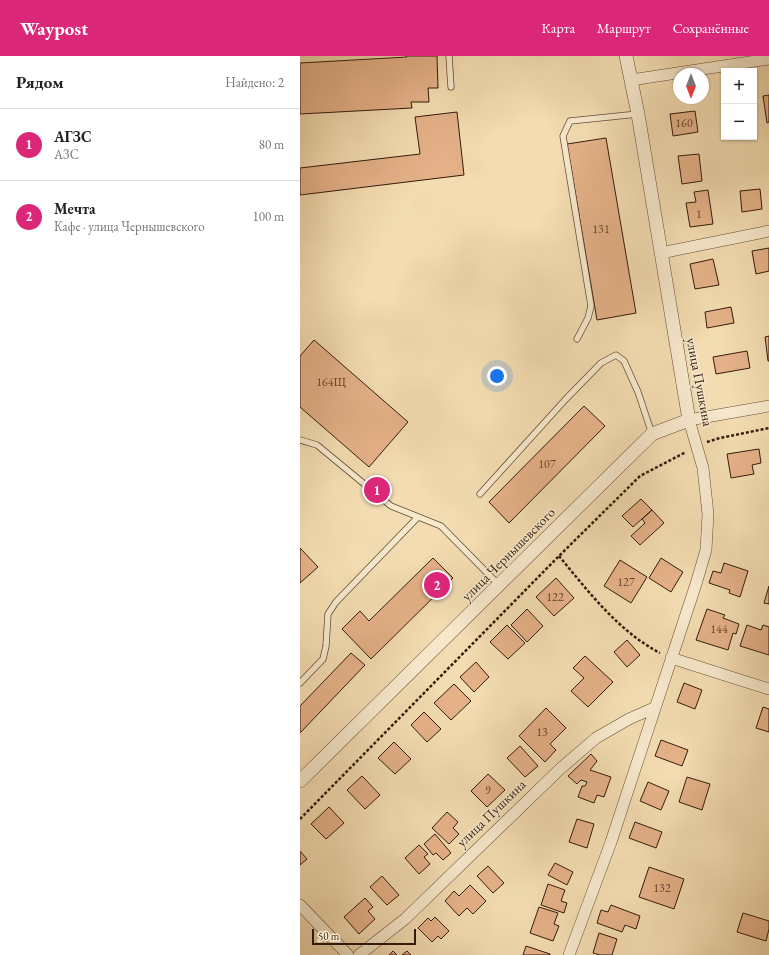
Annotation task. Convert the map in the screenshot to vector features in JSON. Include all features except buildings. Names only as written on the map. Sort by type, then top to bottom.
[{"type":"street","name":"улица Пушкина","points":[[569,955],[611,842],[706,550],[708,514],[703,468],[689,420],[638,114],[626,56]]},
{"type":"street","points":[[631,80],[769,58]]},
{"type":"street","points":[[661,253],[769,232]]},
{"type":"street","name":"улица Чернышевского","points":[[300,781],[652,434],[689,420],[769,406]]},
{"type":"street","points":[[671,658],[769,689]]},
{"type":"street","name":"улица Пушкина","points":[[359,955],[406,919],[555,774],[596,738],[629,718],[654,708]]},
{"type":"street","points":[[300,905],[348,955]]},
{"type":"lane","points":[[449,56],[451,87]]},
{"type":"lane","points":[[577,339],[588,318],[591,306],[563,136],[570,121],[638,114]]},
{"type":"lane","points":[[480,494],[565,400],[601,363],[616,355],[624,361],[638,392],[652,434]]},
{"type":"lane","points":[[300,440],[317,445],[391,506],[441,526],[499,585]]},
{"type":"lane","points":[[300,683],[323,659],[326,646],[328,614],[336,602],[418,517]]},
{"type":"path","points":[[300,819],[559,556],[640,476],[697,446],[720,438],[769,428]]},
{"type":"path","points":[[559,556],[601,606],[653,649],[671,658]]},
{"type":"place","name":"АГЗС","points":[[377,490]]},
{"type":"place","name":"Мечта","points":[[437,585]]}]
